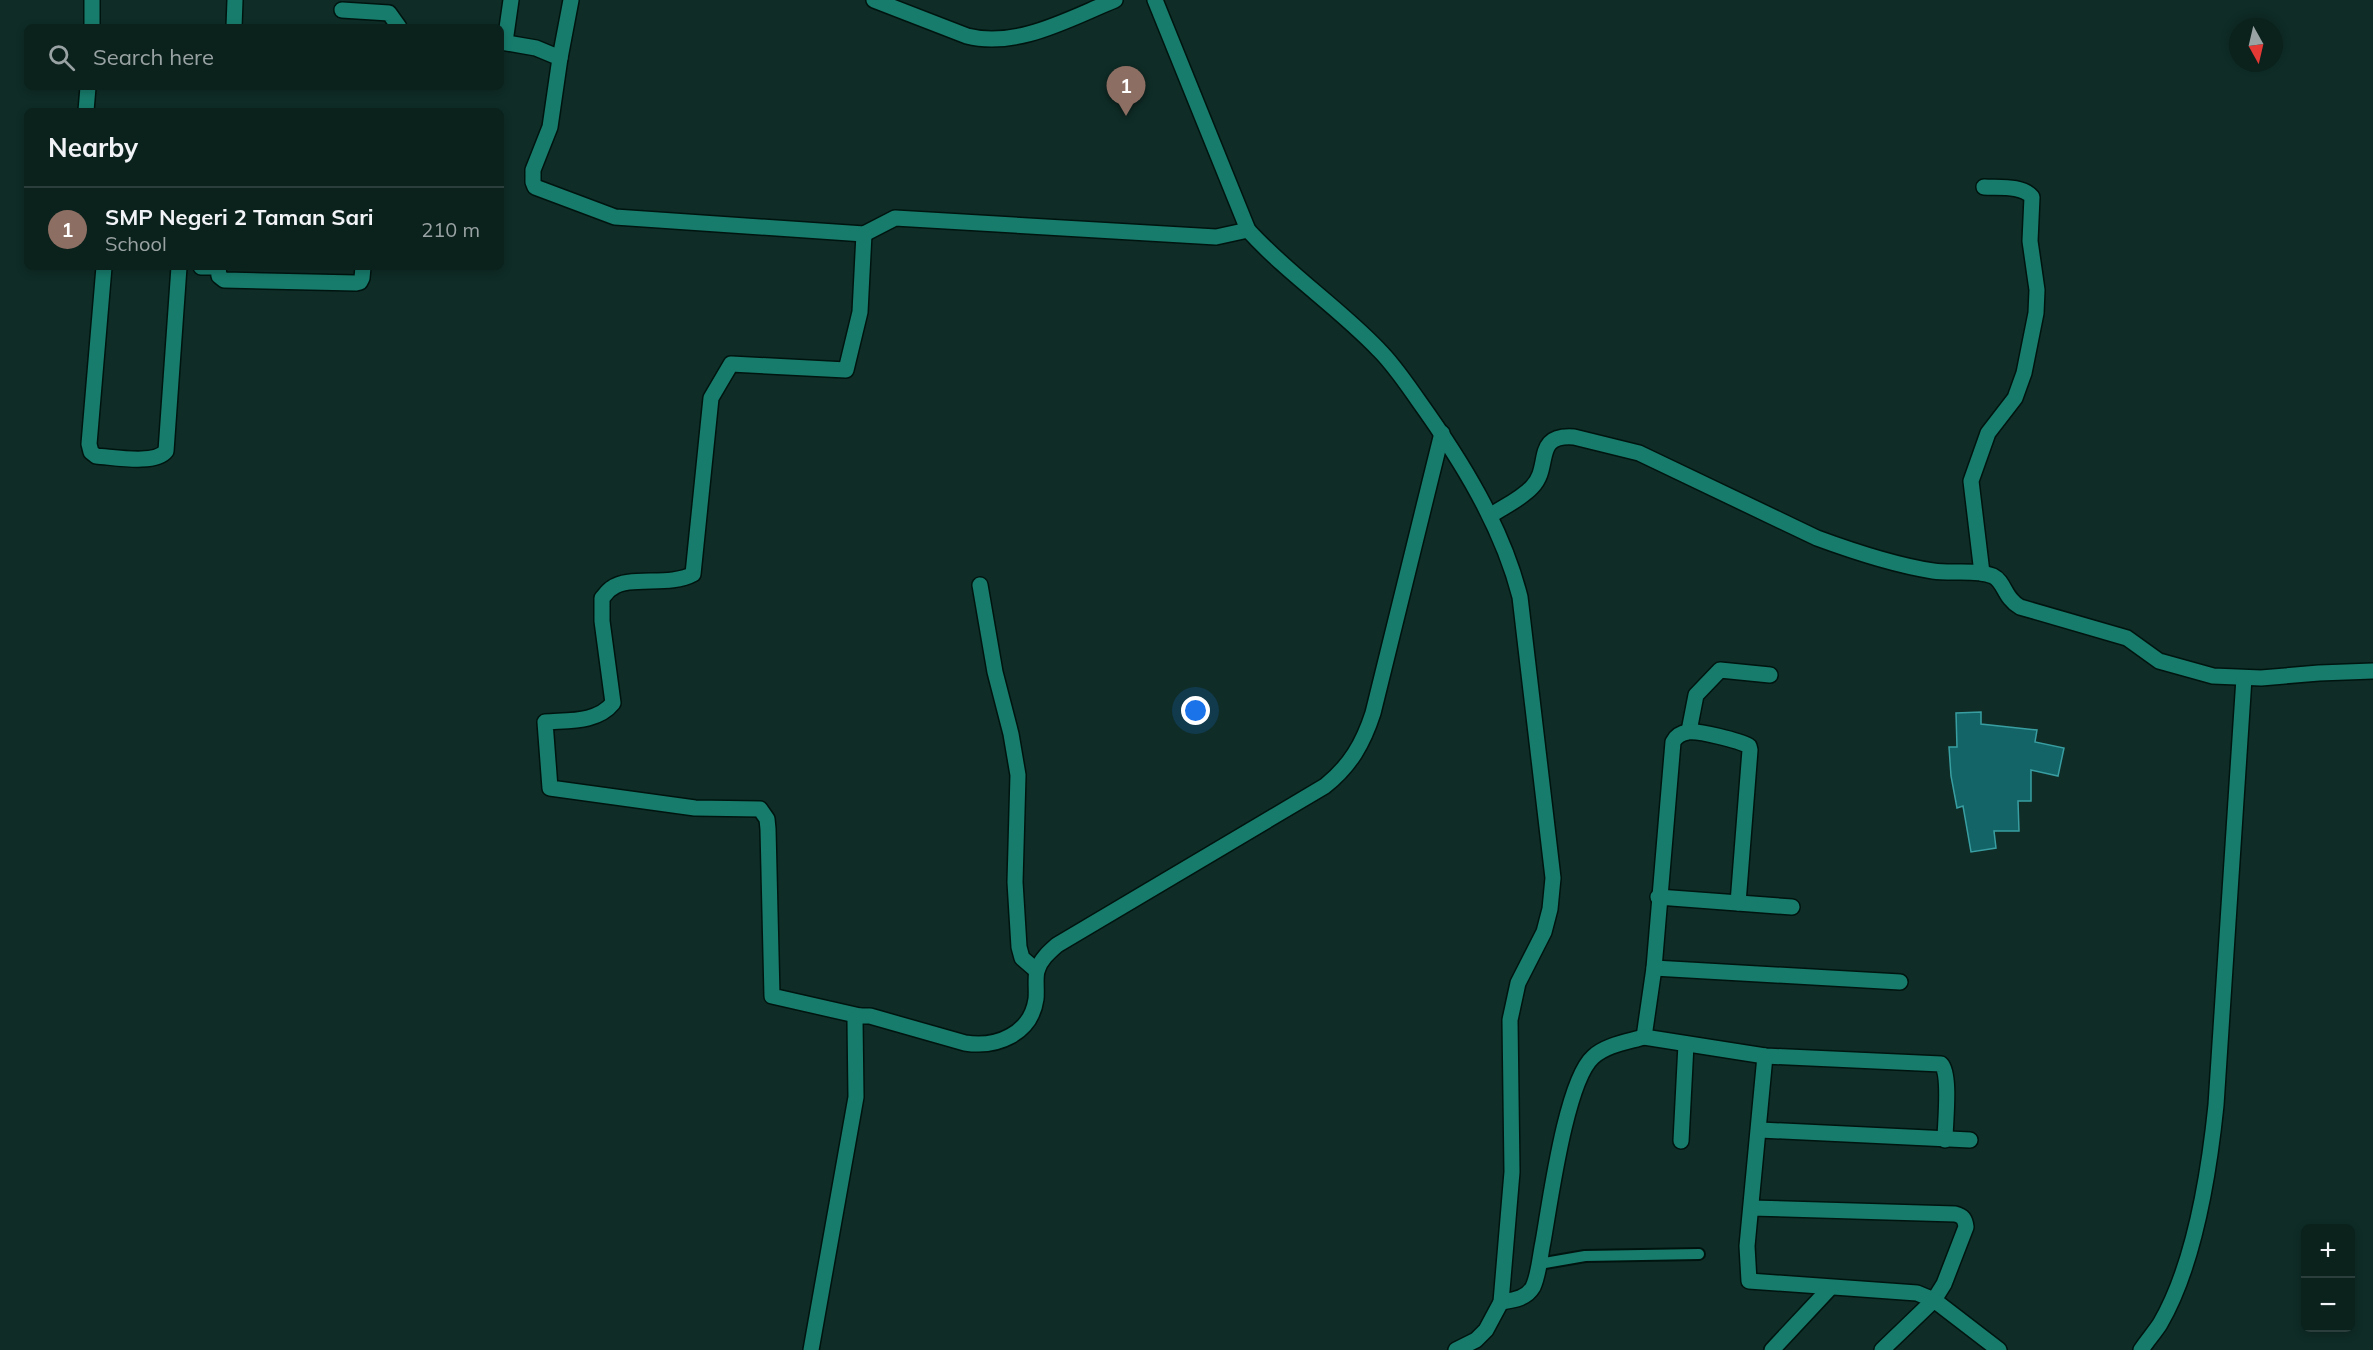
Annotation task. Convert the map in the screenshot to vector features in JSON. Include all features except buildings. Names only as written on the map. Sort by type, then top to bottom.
[{"type":"street","points":[[92,0],[92,24]]},
{"type":"street","points":[[234,24],[235,0]]},
{"type":"street","points":[[504,37],[511,0]]},
{"type":"street","points":[[571,0],[552,120],[533,170],[533,182],[541,190],[615,217],[864,234],[895,218],[1216,237],[1248,230]]},
{"type":"street","points":[[874,0],[983,40],[1022,35],[1115,0]]},
{"type":"street","points":[[1155,0],[1248,230],[1273,258],[1381,351],[1442,433],[1490,516],[1514,571],[1520,597],[1553,878],[1550,909],[1544,932],[1518,983],[1510,1020],[1512,1172],[1501,1302],[1486,1330],[1476,1340],[1456,1350]]},
{"type":"street","points":[[342,10],[389,13],[397,24]]},
{"type":"street","points":[[504,42],[536,48],[560,58]]},
{"type":"street","points":[[86,108],[88,90]]},
{"type":"street","points":[[1982,573],[1971,481],[1988,433],[2015,398],[2025,373],[2036,313],[2037,290],[2030,241],[2032,197],[2028,192],[2013,188],[1984,187]]},
{"type":"street","points":[[864,234],[860,312],[846,370],[732,364],[711,398],[693,574],[682,580],[614,586],[602,598],[602,621],[613,703],[605,713],[587,719],[545,722],[550,788],[695,807],[760,809],[767,819],[768,829],[772,996],[860,1016],[870,1016],[965,1043],[981,1045],[1011,1037],[1024,1026],[1035,1002],[1037,971],[1048,953],[1057,945],[1325,786],[1342,772],[1356,754],[1373,713],[1442,433]]},
{"type":"street","points":[[104,270],[89,444],[91,452],[96,456],[151,459],[161,457],[166,451],[179,270]]},
{"type":"street","points":[[218,270],[219,276],[224,280],[356,283],[360,282],[363,270]]},
{"type":"street","points":[[1490,516],[1533,487],[1551,441],[1564,436],[1574,437],[1639,453],[1817,538],[1839,546],[1926,570],[1982,573],[1998,579],[2010,600],[2019,607],[2127,638],[2150,656],[2172,666],[2213,676],[2244,678],[2373,671]]},
{"type":"street","points":[[980,585],[995,672],[1011,734],[1018,775],[1015,882],[1019,948],[1022,958],[1037,971]]},
{"type":"street","points":[[1689,731],[1696,695],[1720,670],[1770,675]]},
{"type":"street","points":[[2141,1350],[2160,1324],[2174,1294],[2202,1202],[2211,1154],[2244,678]]},
{"type":"street","points":[[1644,1038],[1654,968],[1658,897],[1673,742],[1677,736],[1689,731],[1737,741],[1749,746],[1738,903]]},
{"type":"street","points":[[1658,897],[1792,907]]},
{"type":"street","points":[[1654,968],[1900,982]]},
{"type":"street","points":[[811,1350],[856,1097],[855,1023],[860,1016]]},
{"type":"street","points":[[1501,1302],[1524,1297],[1532,1288],[1539,1264],[1565,1126],[1577,1085],[1591,1058],[1606,1048],[1644,1038],[1765,1056],[1941,1064],[1945,1068],[1946,1079],[1945,1140]]},
{"type":"street","points":[[1681,1141],[1686,1044]]},
{"type":"street","points":[[1765,1056],[1760,1130],[1747,1246],[1749,1281],[1917,1293],[1934,1300],[1992,1348]]},
{"type":"street","points":[[1760,1130],[1970,1140]]},
{"type":"street","points":[[1751,1208],[1961,1215],[1966,1227],[1944,1284],[1934,1300],[1882,1350]]},
{"type":"street","points":[[1772,1350],[1830,1288]]},
{"type":"lane","points":[[1539,1264],[1586,1256],[1699,1254]]},
{"type":"place","name":"SMP Negeri 2 Taman Sari","points":[[1126,116]]}]
